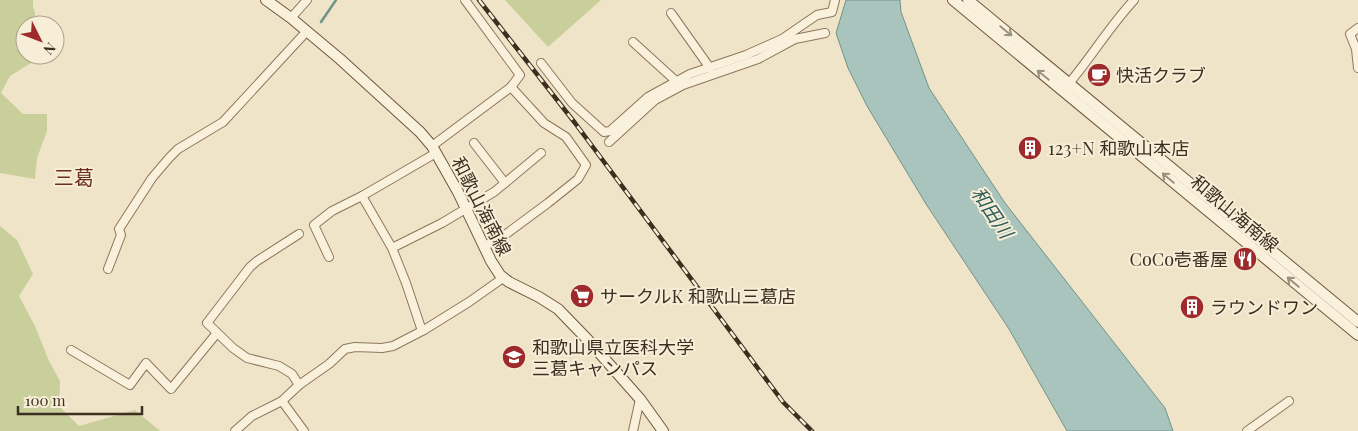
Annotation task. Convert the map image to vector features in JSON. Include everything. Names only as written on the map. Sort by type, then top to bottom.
[{"type":"main road","name":"和歌山海南線","points":[[266,0],[291,18],[340,59],[399,112],[434,149],[466,208],[491,261],[503,278],[558,309],[640,399],[663,431]]},
{"type":"main road","name":"和歌山海南線","points":[[953,0],[1066,87],[1356,325]]},
{"type":"main road","name":"和歌山海南線","points":[[968,0],[1066,87]]},
{"type":"street","points":[[291,18],[307,0]]},
{"type":"street","points":[[328,257],[314,225],[332,211],[362,196],[434,149],[511,87],[520,75],[464,0]]},
{"type":"street","points":[[541,63],[572,103],[604,132],[610,131],[648,97],[690,74],[746,55],[782,39],[817,14],[832,12],[835,0]]},
{"type":"street","points":[[1066,87],[1089,59],[1115,21],[1134,0]]},
{"type":"street","points":[[671,13],[710,68]]},
{"type":"street","points":[[1358,28],[1350,34],[1356,49],[1358,68]]},
{"type":"street","points":[[108,269],[121,236],[119,229],[152,178],[178,149],[223,122],[307,31]]},
{"type":"street","points":[[609,142],[655,100],[683,85],[758,59],[795,39],[825,33]]},
{"type":"street","points":[[633,42],[677,82]]},
{"type":"street","points":[[484,246],[498,240],[548,203],[578,179],[586,165],[566,137],[544,123],[511,87]]},
{"type":"street","points":[[474,143],[505,183]]},
{"type":"street","points":[[392,248],[442,223],[494,192],[541,153]]},
{"type":"street","points":[[362,196],[392,248],[422,331]]},
{"type":"street","points":[[299,234],[250,267],[207,323],[233,348],[247,358],[279,366],[292,374],[299,385]]},
{"type":"street","points":[[235,431],[252,416],[282,401],[299,385],[345,350],[355,346],[382,348],[393,346],[422,331],[469,302],[503,278]]},
{"type":"street","points":[[71,350],[130,386],[146,364],[171,389],[217,333]]},
{"type":"street","points":[[633,431],[640,399]]},
{"type":"street","points":[[282,401],[304,431]]},
{"type":"street","points":[[1247,431],[1289,401]]},
{"type":"green space","points":[[0,0],[33,0],[35,15],[15,15],[15,65],[28,65],[10,76],[1,93],[23,114],[47,114],[47,131],[37,158],[35,179],[0,173]]},
{"type":"green space","points":[[505,0],[601,0],[548,47]]},
{"type":"green space","points":[[0,226],[17,240],[33,274],[19,296],[60,381],[59,406],[79,426],[135,410],[160,431],[0,431]]},
{"type":"water","name":"和田川","points":[[846,0],[900,0],[901,12],[929,88],[1005,203],[1165,408],[1173,431],[1067,431],[1009,329],[926,204],[867,106],[848,68],[836,33]]},
{"type":"waterway","points":[[321,22],[336,0]]},
{"type":"railway","points":[[479,0],[575,123],[783,402],[812,431]]},
{"type":"place","name":"快活クラブ","points":[[1099,75]]},
{"type":"place","name":"123+N 和歌山本店","points":[[1030,148]]},
{"type":"place","name":"CoCo壱番屋","points":[[1245,259]]},
{"type":"place","name":"サークルK 和歌山三葛店","points":[[582,296]]},
{"type":"place","name":"ラウンドワン","points":[[1192,307]]},
{"type":"place","name":"和歌山県立医科大学 三葛キャンパス","points":[[514,357]]},
{"type":"district","name":"三葛","points":[[74,176]]}]
